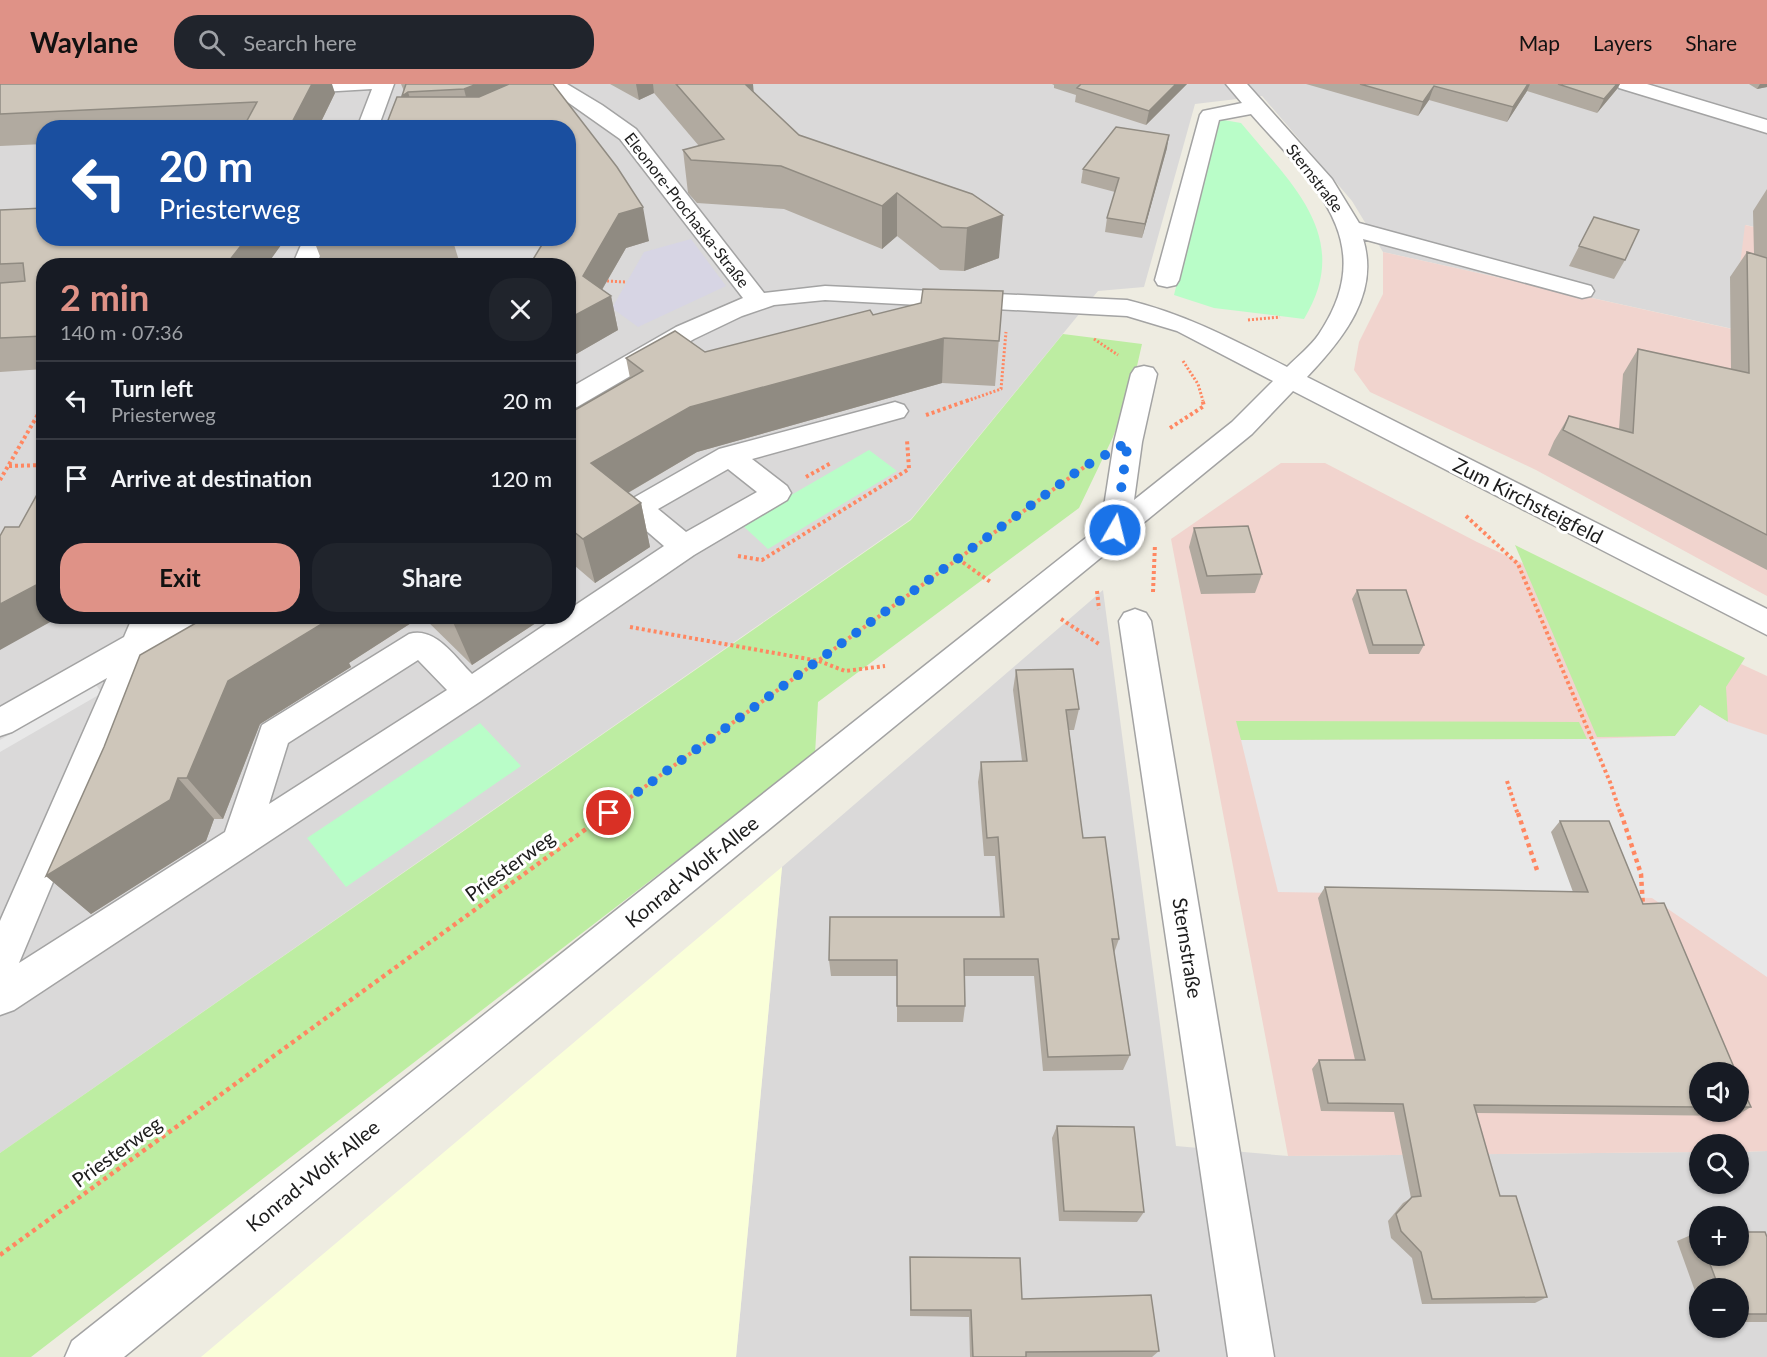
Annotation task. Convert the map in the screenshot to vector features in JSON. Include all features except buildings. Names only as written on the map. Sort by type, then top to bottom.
[{"type":"street","points":[[272,88],[369,84]]},
{"type":"street","points":[[370,120],[384,84]]},
{"type":"street","name":"Sternstraße","points":[[1236,84],[1324,184],[1350,228],[1356,254],[1354,289],[1329,339],[1290,380]]},
{"type":"street","points":[[1626,84],[1767,127]]},
{"type":"street","points":[[534,100],[556,86]]},
{"type":"street","name":"Eleonore-Prochaska-Straße","points":[[556,86],[618,124],[628,134],[759,302]]},
{"type":"street","points":[[1167,280],[1210,115],[1256,107]]},
{"type":"street","points":[[1350,228],[1582,291]]},
{"type":"street","name":"Zum Kirchsteigfeld","points":[[576,396],[726,313],[759,302],[792,295],[825,294],[1097,305],[1143,312],[1186,326],[1767,623]]},
{"type":"street","points":[[897,324],[903,298]]},
{"type":"street","points":[[674,341],[701,355]]},
{"type":"street","points":[[1115,530],[1128,442],[1144,374]]},
{"type":"street","name":"Konrad-Wolf-Allee","points":[[88,1357],[1242,428],[1290,380]]},
{"type":"street","points":[[684,547],[638,508],[729,456],[901,422]]},
{"type":"street","points":[[576,611],[777,493],[729,456]]},
{"type":"street","name":"Sternstraße","points":[[1135,621],[1251,1357]]},
{"type":"street","points":[[0,723],[143,631],[164,624]]},
{"type":"street","points":[[0,998],[470,692],[558,624]]},
{"type":"street","points":[[0,964],[143,631]]},
{"type":"street","points":[[240,840],[274,735],[420,643],[470,692]]},
{"type":"path","points":[[607,281],[626,282]]},
{"type":"path","points":[[0,480],[36,418]]},
{"type":"path","points":[[684,547],[762,560],[909,469],[901,422]]},
{"type":"path","name":"Priesterweg","points":[[0,1255],[1082,468],[1128,442]]},
{"type":"path","points":[[8,466],[36,465]]},
{"type":"path","points":[[1466,516],[1518,564],[1610,782],[1641,874],[1643,909]]},
{"type":"path","points":[[1135,621],[1153,596],[1155,544]]},
{"type":"path","points":[[576,612],[819,661],[845,670],[881,668],[891,663]]},
{"type":"path","points":[[1061,619],[1105,648]]},
{"type":"path","points":[[1507,780],[1538,873]]},
{"type":"shaded area","points":[[0,84],[1767,84],[1767,230],[1746,225],[1733,329],[1383,252],[1352,201],[1262,96],[1195,104],[1144,287],[1098,291],[911,519],[0,1153]]},
{"type":"shaded area","points":[[1745,225],[1767,230],[1767,596],[1536,470],[1370,392],[1354,370],[1359,342],[1383,294],[1383,252],[1732,329]]},
{"type":"shaded area","points":[[691,239],[726,286],[638,327],[612,308],[644,252]]},
{"type":"shaded area","points":[[1281,463],[1325,463],[1477,542],[1767,676],[1767,1151],[1749,1152],[1749,1134],[1689,1134],[1689,1152],[1288,1156],[1171,539]]},
{"type":"shaded area","points":[[1103,590],[1176,1146],[1288,1156],[1689,1152],[1689,1194],[1749,1194],[1749,1152],[1767,1151],[1767,1357],[736,1357],[782,867]]},
{"type":"shaded area","points":[[96,685],[102,693],[0,752],[0,740]]},
{"type":"shaded area","points":[[1700,705],[1728,722],[1767,735],[1767,977],[1652,898],[1278,892],[1241,740],[1587,739],[1675,736]]},
{"type":"shaded area","points":[[782,867],[736,1357],[201,1357]]},
{"type":"green space","points":[[1218,119],[1241,123],[1296,190],[1310,213],[1319,237],[1322,262],[1318,290],[1304,319],[1214,308],[1174,295]]},
{"type":"green space","points":[[1063,334],[1142,344],[1132,388],[1113,437],[1079,508],[818,702],[815,754],[31,1357],[0,1357],[0,1153],[911,520]]},
{"type":"green space","points":[[869,450],[897,471],[768,549],[741,524]]},
{"type":"green space","points":[[1515,545],[1745,658],[1726,687],[1728,722],[1700,705],[1675,736],[1597,737]]},
{"type":"green space","points":[[1236,721],[1579,722],[1587,739],[1241,740]]},
{"type":"green space","points":[[480,723],[521,766],[346,887],[307,838]]},
{"type":"route","points":[[609,813],[1082,468],[1128,442],[1115,530]]}]
